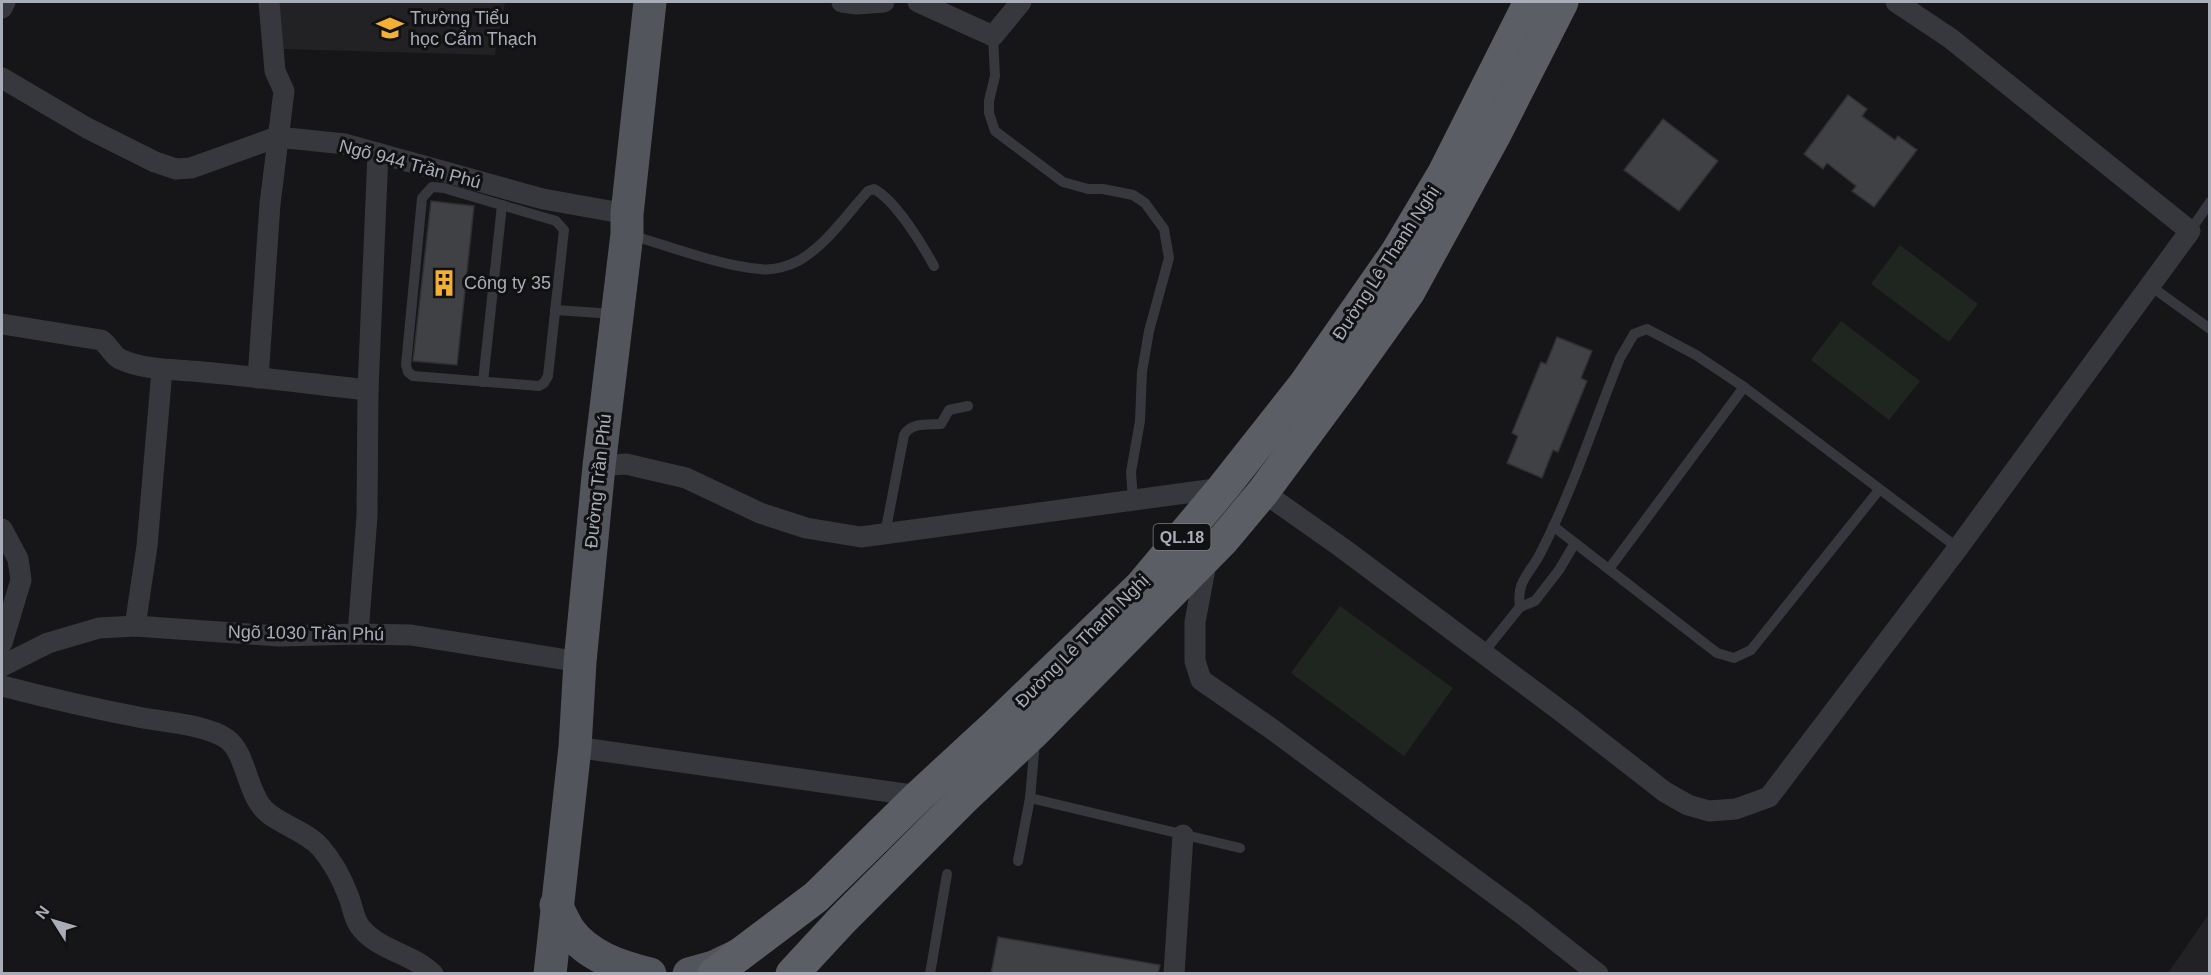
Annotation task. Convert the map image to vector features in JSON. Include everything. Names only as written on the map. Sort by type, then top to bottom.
[{"type":"highway","name":"Đường Lê Thanh Nghị","points":[[714,974],[816,897],[919,795],[1140,587],[1305,384],[1397,252],[1444,173],[1530,2]]},
{"type":"highway","name":"Đường Lê Thanh Nghị","points":[[792,974],[842,920],[1036,730],[1223,540],[1263,492],[1344,384],[1408,293],[1495,134],[1562,2]]},
{"type":"main road","name":"Đường Trần Phú","points":[[553,969],[556,905],[575,747],[580,662],[599,466],[650,2]]},
{"type":"main road","points":[[556,905],[570,932],[586,947],[625,968],[650,974]]},
{"type":"main road","points":[[689,974],[714,967],[746,951]]},
{"type":"street","points":[[2,8],[4,2]]},
{"type":"street","points":[[258,378],[277,137],[284,91],[275,71],[269,2]]},
{"type":"street","points":[[842,2],[856,4],[884,2]]},
{"type":"street","points":[[918,2],[993,36],[1021,2]]},
{"type":"street","points":[[1263,492],[1341,547],[1665,792],[1688,805],[1709,811],[1736,809],[1769,797],[1958,548],[2190,231],[1950,38],[1896,2]]},
{"type":"street","name":"Ngõ 944 Trần Phú","points":[[2,78],[87,128],[155,162],[176,169],[191,168],[277,137],[345,144],[627,224]]},
{"type":"street","points":[[358,634],[367,516],[368,390],[378,153]]},
{"type":"street","points":[[2,324],[101,340],[114,356],[122,360],[162,370],[368,390]]},
{"type":"street","points":[[135,626],[147,546],[162,370]]},
{"type":"street","points":[[599,466],[626,464],[686,478],[760,513],[806,528],[861,537],[1222,488]]},
{"type":"street","points":[[2,530],[18,559],[21,580],[2,643]]},
{"type":"street","points":[[1207,555],[1195,622],[1195,661],[1201,680],[1269,727],[1485,886],[1598,974]]},
{"type":"street","name":"Ngõ 1030 Trần Phú","points":[[2,666],[48,643],[99,628],[135,626],[279,636],[411,635],[580,662]]},
{"type":"street","points":[[2,686],[68,703],[185,724],[227,739],[235,748],[262,807],[305,834],[320,847],[335,868],[349,896],[359,927],[373,941],[420,962],[433,974]]},
{"type":"street","points":[[575,747],[919,795]]},
{"type":"street","points":[[1174,974],[1183,835]]},
{"type":"lane","points":[[993,36],[995,76],[989,101],[989,113],[995,131],[1063,182],[1088,189],[1103,189],[1133,195],[1145,203],[1164,229],[1169,258],[1149,331],[1142,372],[1140,421],[1131,472],[1133,500]]},
{"type":"lane","points":[[432,188],[444,188],[556,221],[564,230],[555,310],[548,376],[538,387],[414,376],[408,372],[406,365],[422,198],[432,188]]},
{"type":"lane","points":[[627,224],[730,264],[762,270],[777,268],[801,259],[828,237],[868,191],[874,189],[901,216],[924,247],[934,266]]},
{"type":"lane","points":[[2190,231],[2210,202]]},
{"type":"lane","points":[[483,382],[502,205]]},
{"type":"lane","points":[[2149,285],[2210,329]]},
{"type":"lane","points":[[555,310],[617,315]]},
{"type":"lane","points":[[1520,607],[1518,594],[1554,526],[1620,358],[1635,334],[1647,329],[1696,355],[1744,387],[1958,548]]},
{"type":"lane","points":[[1609,569],[1744,387]]},
{"type":"lane","points":[[885,534],[904,435],[907,430],[912,426],[941,424],[949,410],[968,406]]},
{"type":"lane","points":[[1554,526],[1718,653],[1734,658],[1751,650],[1879,490]]},
{"type":"lane","points":[[1483,653],[1520,607],[1535,601],[1559,570],[1575,543]]},
{"type":"lane","points":[[1018,861],[1030,798],[1036,730]]},
{"type":"lane","points":[[1030,798],[1240,848]]},
{"type":"lane","points":[[930,974],[947,874]]},
{"type":"shaded area","name":"Trường Tiểu học Cẩm Thạch","points":[[276,2],[505,2],[495,55],[282,49]]},
{"type":"shaded area","points":[[1900,245],[1978,304],[1949,342],[1871,284]]},
{"type":"shaded area","points":[[1841,321],[1920,381],[1889,420],[1811,360]]},
{"type":"shaded area","points":[[1340,606],[1453,688],[1404,756],[1291,673]]},
{"type":"shaded area","points":[[2209,914],[2209,973],[2168,973]]},
{"type":"building","points":[[1848,95],[1867,109],[1862,116],[1895,140],[1898,136],[1917,150],[1874,207],[1852,191],[1856,186],[1827,163],[1823,169],[1804,154]]},
{"type":"building","points":[[1663,119],[1718,161],[1679,211],[1624,170]]},
{"type":"building","name":"Công ty 35","points":[[431,201],[474,206],[457,365],[413,361]]},
{"type":"building","points":[[1557,337],[1592,351],[1581,378],[1587,381],[1558,452],[1553,450],[1542,478],[1507,463],[1518,436],[1512,433],[1541,362],[1546,364]]},
{"type":"building","points":[[998,937],[1160,965],[1158,974],[991,974]]},
{"type":"place","name":"Trường Tiểu học Cẩm Thạch","points":[[390,28]]},
{"type":"place","name":"Công ty 35","points":[[444,283]]}]
